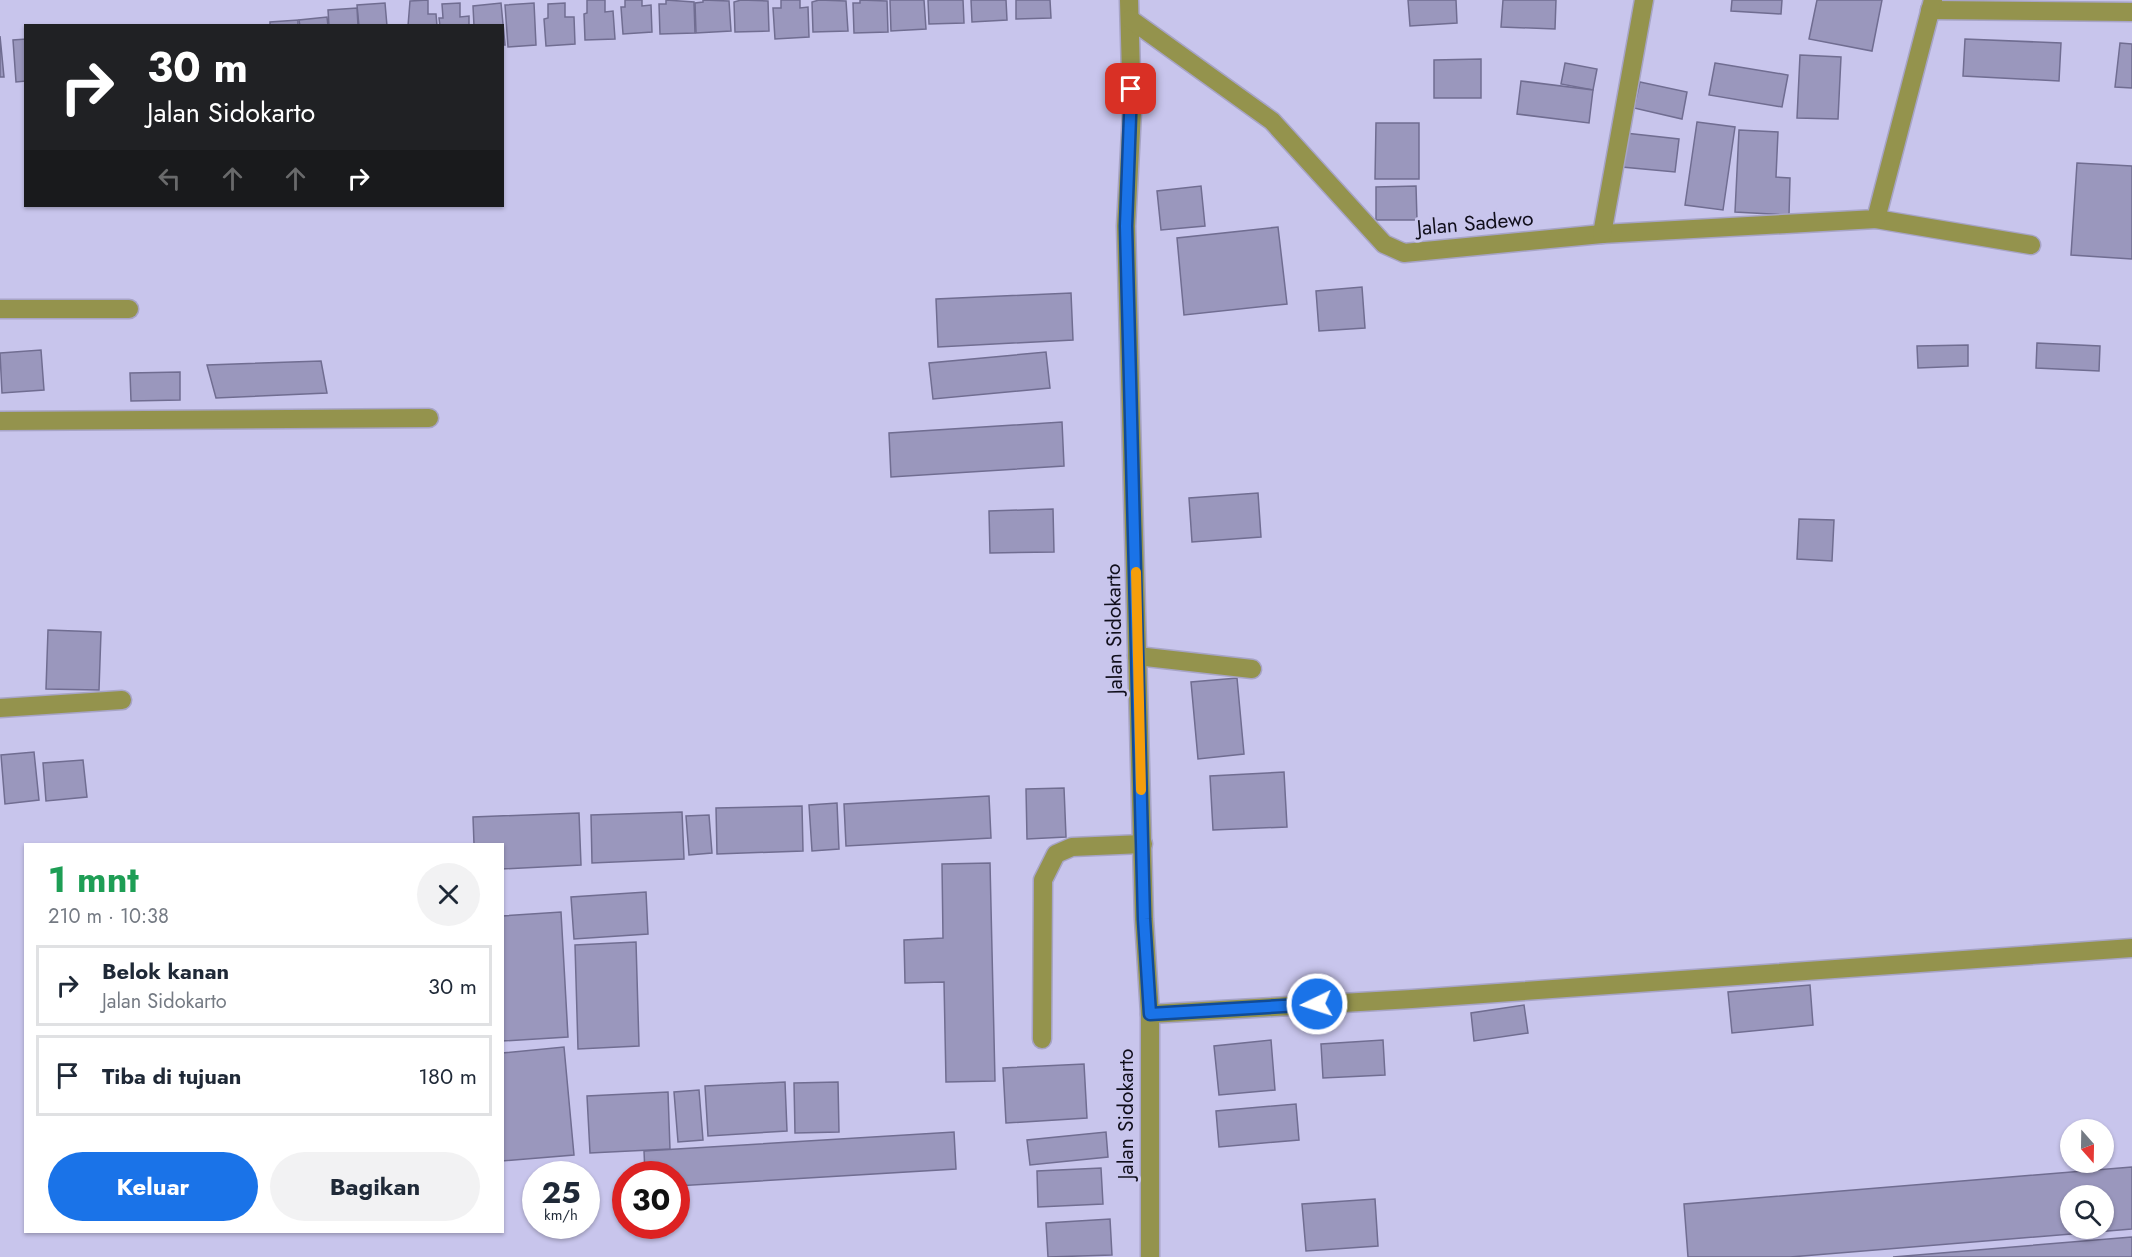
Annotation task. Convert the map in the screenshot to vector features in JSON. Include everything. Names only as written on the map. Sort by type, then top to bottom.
[{"type":"street","name":"Jalan Sidokarto","points":[[1129,0],[1132,112],[1126,226],[1144,919],[1150,1014],[1150,1257]]},
{"type":"street","points":[[1602,234],[1644,0]]},
{"type":"street","points":[[1876,219],[1932,5],[2132,12]]},
{"type":"street","name":"Jalan Sadewo","points":[[1130,19],[1272,122],[1384,244],[1404,253],[1602,234],[1876,219],[2031,245]]},
{"type":"street","points":[[0,309],[129,309]]},
{"type":"street","points":[[0,421],[429,418]]},
{"type":"street","points":[[1137,656],[1252,669]]},
{"type":"street","points":[[0,708],[122,700]]},
{"type":"street","points":[[1042,1039],[1043,880],[1056,854],[1072,847],[1143,844]]},
{"type":"street","points":[[1150,1014],[1412,999],[2132,948]]},
{"type":"building","points":[[428,0],[428,14],[436,14],[437,24],[408,24],[410,1]]},
{"type":"building","points":[[587,0],[605,0],[605,12],[613,11],[615,39],[585,40],[584,14],[587,13]]},
{"type":"building","points":[[625,0],[642,0],[642,6],[651,5],[652,32],[623,34],[621,7],[625,7]]},
{"type":"building","points":[[666,0],[694,2],[695,33],[660,34],[659,4],[666,4]]},
{"type":"building","points":[[703,0],[729,1],[731,31],[696,33],[695,3],[703,2]]},
{"type":"building","points":[[781,0],[800,0],[800,8],[808,7],[809,37],[775,39],[773,8],[781,8]]},
{"type":"building","points":[[860,0],[887,1],[888,32],[854,33],[853,3],[860,3]]},
{"type":"building","points":[[890,0],[924,0],[926,29],[891,31]]},
{"type":"building","points":[[928,0],[963,0],[964,23],[929,24]]},
{"type":"building","points":[[971,0],[1006,0],[1007,20],[972,22]]},
{"type":"building","points":[[1016,0],[1050,0],[1051,18],[1016,19]]},
{"type":"building","points":[[1408,0],[1456,0],[1457,23],[1410,26]]},
{"type":"building","points":[[1503,0],[1556,0],[1555,29],[1501,27]]},
{"type":"building","points":[[1732,0],[1782,0],[1781,14],[1731,11]]},
{"type":"building","points":[[1817,0],[1882,0],[1872,51],[1809,39]]},
{"type":"building","points":[[768,1],[769,31],[735,32],[734,2]]},
{"type":"building","points":[[846,1],[848,31],[813,32],[812,2]]},
{"type":"building","points":[[385,3],[387,24],[359,24],[357,5]]},
{"type":"building","points":[[460,3],[460,17],[469,16],[469,24],[440,24],[439,18],[443,18],[442,4]]},
{"type":"building","points":[[501,3],[503,24],[474,24],[473,6]]},
{"type":"building","points":[[534,3],[536,45],[508,47],[505,5]]},
{"type":"building","points":[[565,3],[565,17],[574,17],[575,44],[546,46],[544,19],[548,18],[548,4]]},
{"type":"building","points":[[357,8],[358,24],[329,24],[328,10]]},
{"type":"building","points":[[327,17],[328,24],[300,24],[299,20]]},
{"type":"building","points":[[298,20],[298,24],[270,24],[270,22]]},
{"type":"building","points":[[0,36],[4,77],[0,77]]},
{"type":"building","points":[[24,39],[24,81],[16,82],[13,40]]},
{"type":"building","points":[[1965,39],[2061,43],[2059,81],[1963,76]]},
{"type":"building","points":[[2120,43],[2132,44],[2132,88],[2115,87]]},
{"type":"building","points":[[1800,55],[1841,57],[1838,119],[1797,118]]},
{"type":"building","points":[[1481,59],[1481,98],[1434,98],[1434,60]]},
{"type":"building","points":[[1565,63],[1597,69],[1593,90],[1561,84]]},
{"type":"building","points":[[1715,63],[1788,75],[1782,107],[1709,95]]},
{"type":"building","points":[[1521,81],[1593,90],[1589,123],[1517,114]]},
{"type":"building","points":[[1640,82],[1687,92],[1682,119],[1634,108]]},
{"type":"building","points":[[1697,122],[1735,127],[1723,210],[1685,205]]},
{"type":"building","points":[[1376,123],[1419,123],[1419,179],[1375,179]]},
{"type":"building","points":[[1739,130],[1778,132],[1776,177],[1790,178],[1789,215],[1735,212]]},
{"type":"building","points":[[1625,133],[1679,139],[1675,172],[1622,167]]},
{"type":"building","points":[[2077,163],[2132,166],[2132,259],[2071,255]]},
{"type":"building","points":[[1201,186],[1205,226],[1161,230],[1157,191]]},
{"type":"building","points":[[1416,186],[1417,220],[1376,220],[1376,187]]},
{"type":"building","points":[[1278,227],[1287,304],[1184,315],[1177,238]]},
{"type":"building","points":[[1362,287],[1365,328],[1319,331],[1316,291]]},
{"type":"building","points":[[1071,293],[1073,340],[938,347],[936,299]]},
{"type":"building","points":[[2037,343],[2100,346],[2099,371],[2036,368]]},
{"type":"building","points":[[1968,345],[1968,366],[1918,368],[1917,346]]},
{"type":"building","points":[[41,350],[44,390],[2,393],[0,353]]},
{"type":"building","points":[[1046,352],[1050,388],[933,399],[929,363]]},
{"type":"building","points":[[321,361],[327,393],[216,398],[207,365]]},
{"type":"building","points":[[180,372],[180,400],[131,401],[130,373]]},
{"type":"building","points":[[1062,422],[1064,466],[891,477],[889,433]]},
{"type":"building","points":[[1258,493],[1261,537],[1192,542],[1189,498]]},
{"type":"building","points":[[1053,509],[1054,552],[990,553],[989,511]]},
{"type":"building","points":[[1799,519],[1834,520],[1832,561],[1797,559]]},
{"type":"building","points":[[48,630],[101,632],[99,690],[46,689]]},
{"type":"building","points":[[1237,678],[1244,754],[1198,759],[1191,682]]},
{"type":"building","points":[[34,752],[39,800],[5,804],[1,755]]},
{"type":"building","points":[[83,760],[87,797],[46,801],[43,763]]},
{"type":"building","points":[[1284,772],[1287,827],[1213,830],[1210,776]]},
{"type":"building","points":[[1064,788],[1066,837],[1027,839],[1026,789]]},
{"type":"building","points":[[989,796],[991,838],[846,846],[844,804]]},
{"type":"building","points":[[837,803],[839,849],[812,851],[809,805]]},
{"type":"building","points":[[802,806],[803,851],[717,854],[716,808]]},
{"type":"building","points":[[682,812],[684,859],[592,863],[591,815]]},
{"type":"building","points":[[579,813],[581,865],[504,869],[504,843],[474,843],[473,817]]},
{"type":"building","points":[[709,815],[712,853],[689,855],[686,816]]},
{"type":"building","points":[[990,863],[995,1081],[946,1082],[944,982],[905,983],[904,940],[943,938],[942,864]]},
{"type":"building","points":[[646,892],[648,934],[574,939],[571,897]]},
{"type":"building","points":[[561,912],[568,1037],[504,1041],[504,916]]},
{"type":"building","points":[[636,942],[639,1046],[578,1049],[575,945]]},
{"type":"building","points":[[1810,985],[1813,1025],[1732,1033],[1728,992]]},
{"type":"building","points":[[1524,1005],[1528,1033],[1474,1041],[1471,1013]]},
{"type":"building","points":[[1271,1040],[1275,1090],[1219,1095],[1214,1046]]},
{"type":"building","points":[[1383,1040],[1385,1075],[1323,1078],[1321,1044]]},
{"type":"building","points":[[564,1047],[574,1155],[504,1161],[504,1053]]},
{"type":"building","points":[[1084,1064],[1087,1118],[1006,1123],[1003,1068]]},
{"type":"building","points":[[785,1082],[787,1131],[708,1136],[705,1086]]},
{"type":"building","points":[[838,1082],[839,1132],[795,1133],[794,1083]]},
{"type":"building","points":[[699,1090],[703,1140],[678,1142],[674,1092]]},
{"type":"building","points":[[668,1092],[670,1149],[590,1153],[587,1096]]},
{"type":"building","points":[[1296,1104],[1299,1140],[1219,1147],[1216,1111]]},
{"type":"building","points":[[954,1132],[956,1169],[690,1185],[690,1161],[644,1161],[644,1151]]},
{"type":"building","points":[[1106,1132],[1108,1157],[1030,1165],[1027,1140]]},
{"type":"building","points":[[2132,1167],[2132,1229],[2114,1230],[2114,1185],[2060,1185],[2060,1235],[1790,1257],[1688,1257],[1684,1204],[2060,1173],[2114,1173],[2114,1168]]},
{"type":"building","points":[[1101,1168],[1103,1204],[1038,1207],[1037,1171]]},
{"type":"building","points":[[1375,1199],[1378,1246],[1306,1251],[1302,1204]]},
{"type":"building","points":[[1110,1219],[1112,1255],[1048,1257],[1046,1223]]},
{"type":"building","points":[[2132,1237],[2132,1257],[1893,1257],[2114,1239]]},
{"type":"slow traffic","points":[[1136,572],[1141,790]]},
{"type":"route","points":[[1131,89],[1132,112],[1126,226],[1144,919],[1150,1014],[1317,1004]]}]
